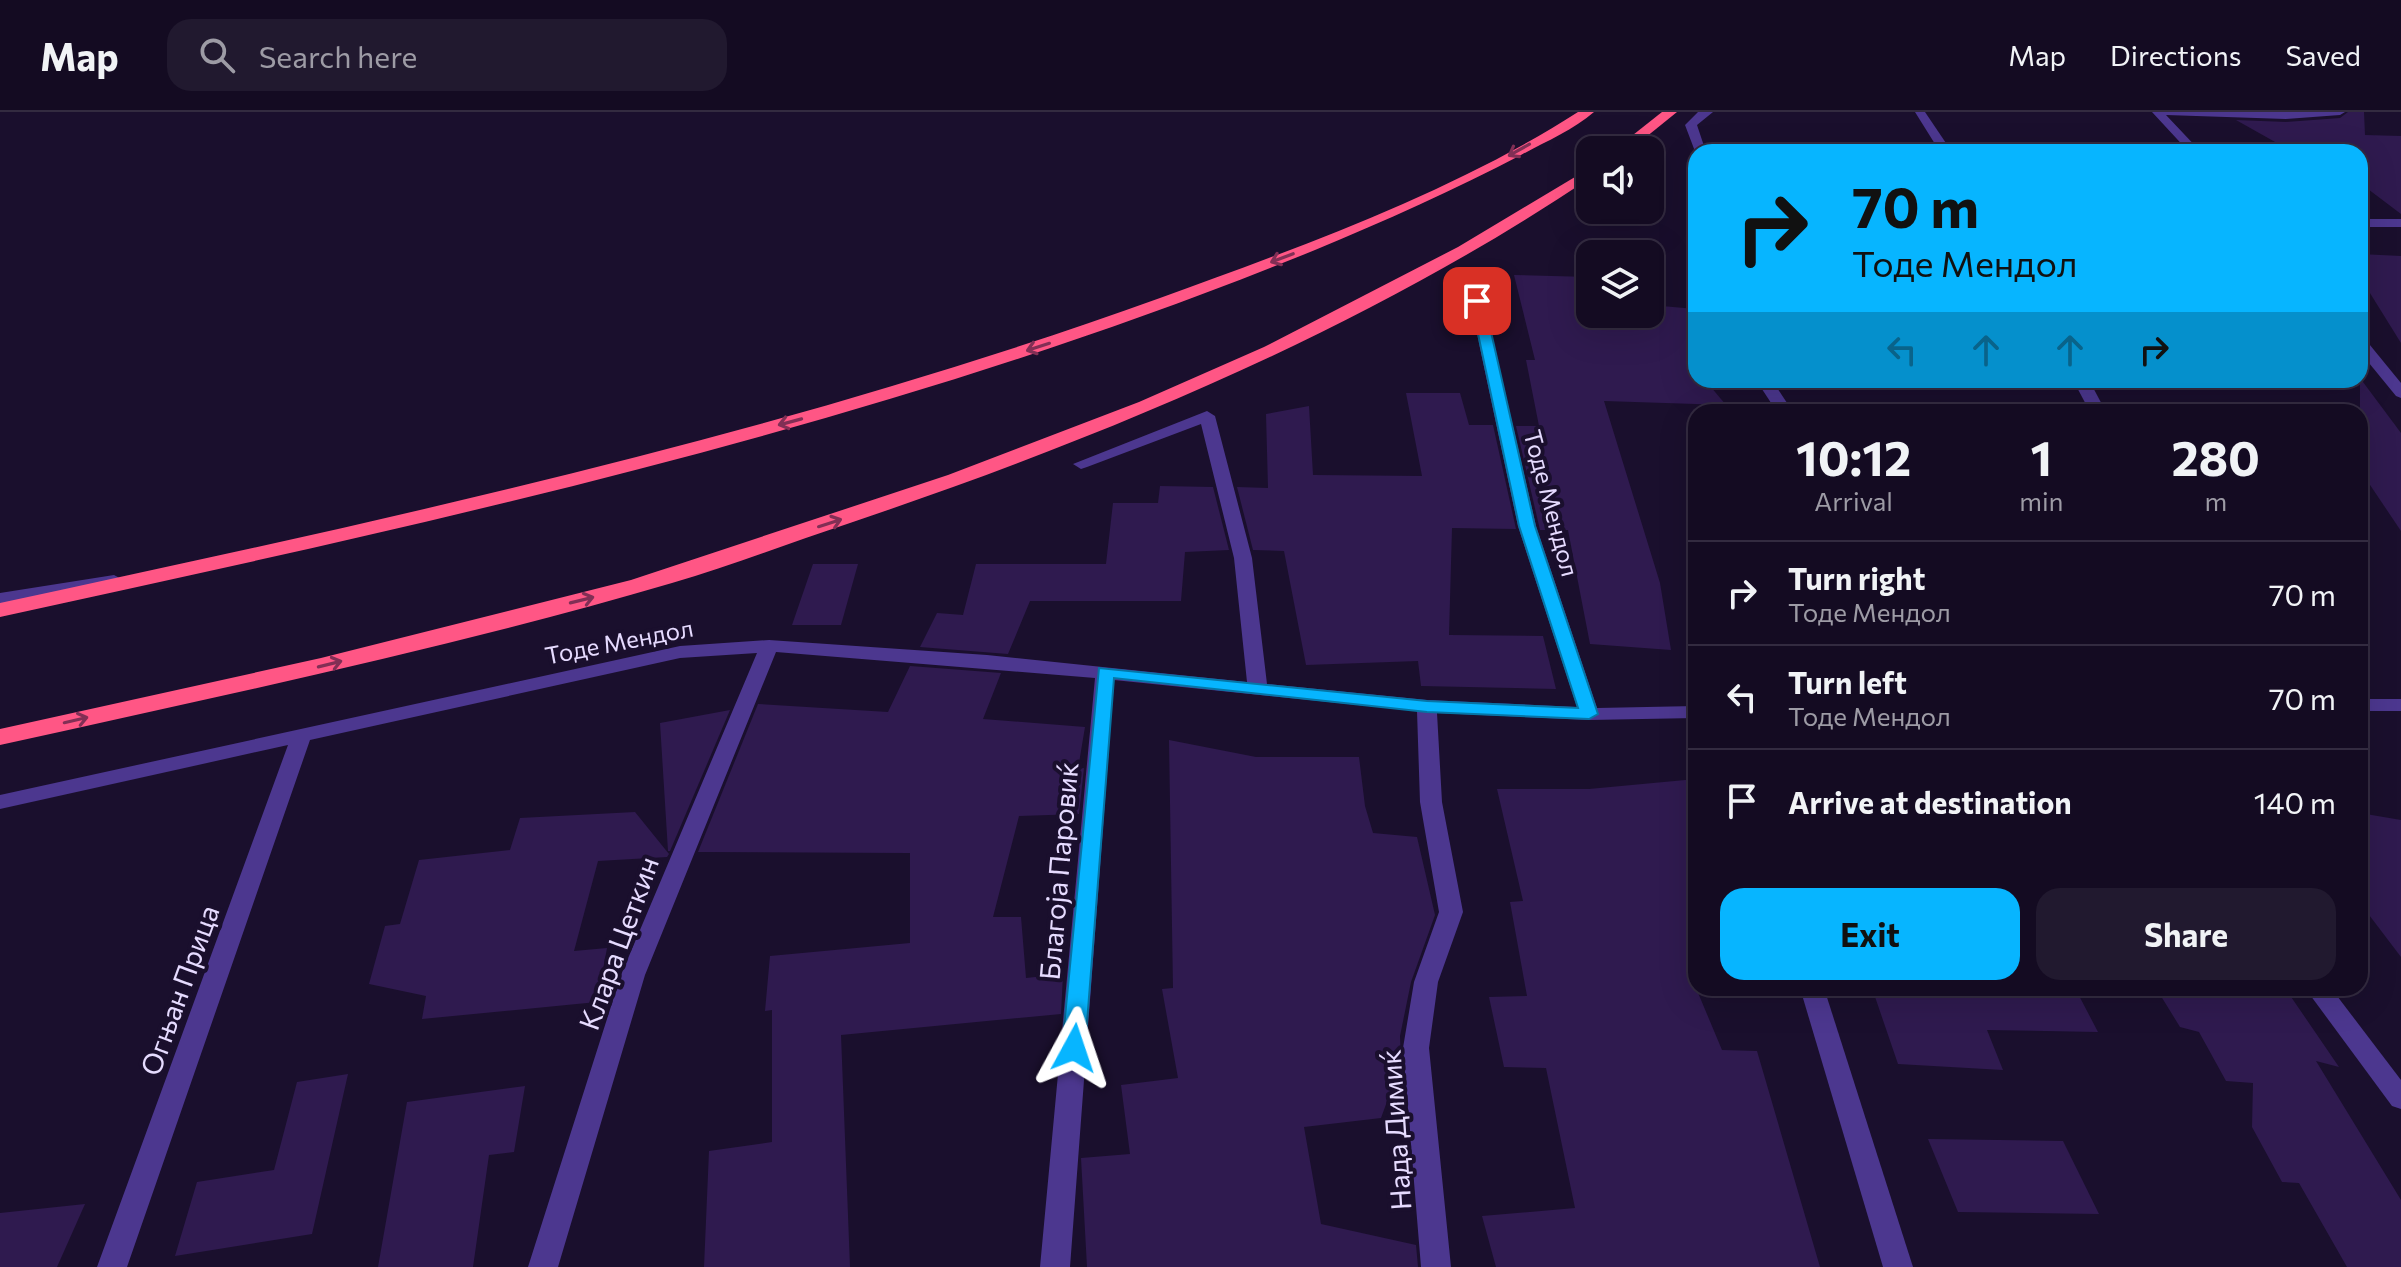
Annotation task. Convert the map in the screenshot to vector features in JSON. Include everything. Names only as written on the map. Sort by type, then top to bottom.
[{"type":"highway","points":[[0,610],[248,557],[622,468],[901,392],[1124,319],[1321,243],[1458,182],[1587,112]]},
{"type":"highway","points":[[1639,136],[1670,112]]},
{"type":"highway","points":[[0,737],[325,665],[644,584],[938,487],[1092,429],[1249,363],[1423,273],[1537,208],[1576,182]]},
{"type":"street","points":[[1697,144],[1691,125],[1698,116],[1708,112]]},
{"type":"street","points":[[1920,112],[1941,144]]},
{"type":"street","points":[[2159,112],[2286,116],[2340,112]]},
{"type":"street","points":[[2159,112],[2188,144]]},
{"type":"street","points":[[2368,223],[2401,223]]},
{"type":"street","name":"Тоде Мендол","points":[[1477,301],[1527,526],[1589,714]]},
{"type":"street","points":[[2368,362],[2401,393]]},
{"type":"street","points":[[1081,464],[1207,416],[1243,558],[1258,688]]},
{"type":"street","points":[[0,599],[248,557]]},
{"type":"street","name":"Тоде Мендол","points":[[0,802],[680,652],[769,646],[1105,672],[1427,706],[1589,714],[1688,712]]},
{"type":"street","name":"Клара Цеткин","points":[[543,1267],[633,975],[769,646]]},
{"type":"street","name":"Благоја Паровиќ","points":[[1055,1267],[1105,672]]},
{"type":"street","points":[[2368,705],[2401,705]]},
{"type":"street","name":"Нада Димиќ","points":[[1427,706],[1431,802],[1451,912],[1426,982],[1416,1048],[1436,1267]]},
{"type":"street","name":"Огњан Прица","points":[[112,1267],[302,734]]},
{"type":"street","points":[[1814,996],[1898,1267]]},
{"type":"street","points":[[2323,996],[2401,1099]]},
{"type":"building","points":[[2348,112],[2364,112],[2365,135],[2401,136],[2401,214],[2368,189],[2368,144],[2279,144],[2236,120],[2286,122],[2340,118]]},
{"type":"building","points":[[2368,254],[2401,256],[2401,343],[2368,290]]},
{"type":"building","points":[[1514,275],[1576,277],[1576,328],[1664,328],[1664,306],[1688,308],[1688,388],[1712,388],[1725,404],[1604,401],[1660,583],[1671,650],[1590,644],[1568,530],[1540,530],[1516,426],[1539,426],[1526,360],[1535,360]]},
{"type":"building","points":[[2360,388],[2367,388],[2401,433],[2401,531],[2368,482],[2368,404],[2360,404]]},
{"type":"building","points":[[1406,393],[1460,393],[1469,425],[1493,425],[1516,529],[1452,528],[1449,635],[1543,636],[1556,689],[1421,686],[1418,661],[1306,665],[1284,551],[1253,550],[1237,487],[1268,488],[1266,414],[1309,406],[1313,475],[1422,476]]},
{"type":"building","points":[[1160,486],[1213,487],[1229,550],[1185,552],[1181,601],[1030,601],[1008,654],[920,647],[937,613],[963,615],[976,564],[1106,564],[1113,503],[1158,503]]},
{"type":"building","points":[[813,564],[858,564],[841,625],[792,625]]},
{"type":"building","points":[[910,666],[1001,673],[983,719],[1085,727],[1078,769],[1084,768],[1079,814],[1019,816],[993,917],[1021,917],[1026,978],[1063,974],[1061,1014],[841,1035],[850,1267],[704,1267],[709,1151],[772,1142],[772,1010],[765,1011],[770,956],[910,943],[910,853],[698,852],[758,704],[888,712]]},
{"type":"building","points":[[730,710],[670,851],[668,851],[660,723]]},
{"type":"building","points":[[1169,740],[1256,757],[1359,757],[1365,806],[1373,833],[1417,837],[1435,915],[1411,982],[1400,1036],[1401,1063],[1381,1118],[1304,1127],[1321,1224],[1416,1245],[1418,1267],[1087,1267],[1081,1158],[1130,1154],[1121,1085],[1178,1078],[1162,989],[1173,988]]},
{"type":"building","points":[[1688,780],[1688,996],[1699,996],[1722,1050],[1757,1051],[1820,1267],[1496,1267],[1482,1216],[1575,1208],[1546,1068],[1504,1067],[1489,997],[1527,996],[1510,902],[1523,901],[1497,789],[1589,789]]},
{"type":"building","points":[[635,812],[669,854],[667,857],[598,861],[574,951],[607,948],[597,1002],[422,1019],[426,996],[369,984],[385,926],[400,924],[419,860],[510,850],[520,818]]},
{"type":"building","points":[[2368,814],[2401,820],[2401,957],[2368,914]]},
{"type":"building","points":[[1875,996],[2079,996],[2098,1032],[1987,1030],[2003,1070],[1898,1064]]},
{"type":"building","points":[[2161,996],[2290,996],[2339,1067],[2316,1061],[2401,1200],[2401,1267],[2347,1267],[2299,1183],[2282,1182],[2252,1127],[2253,1083],[2226,1081],[2199,1032],[2180,1027]]},
{"type":"building","points":[[348,1074],[312,1234],[175,1256],[197,1182],[274,1170],[297,1082]]},
{"type":"building","points":[[525,1086],[514,1152],[489,1155],[473,1267],[378,1267],[407,1102]]},
{"type":"building","points":[[1928,1139],[2063,1141],[2099,1214],[1958,1212]]},
{"type":"building","points":[[85,1204],[57,1267],[0,1267],[0,1213]]},
{"type":"route","points":[[1074,1048],[1105,672],[1427,706],[1589,714],[1527,526],[1477,301]]}]
